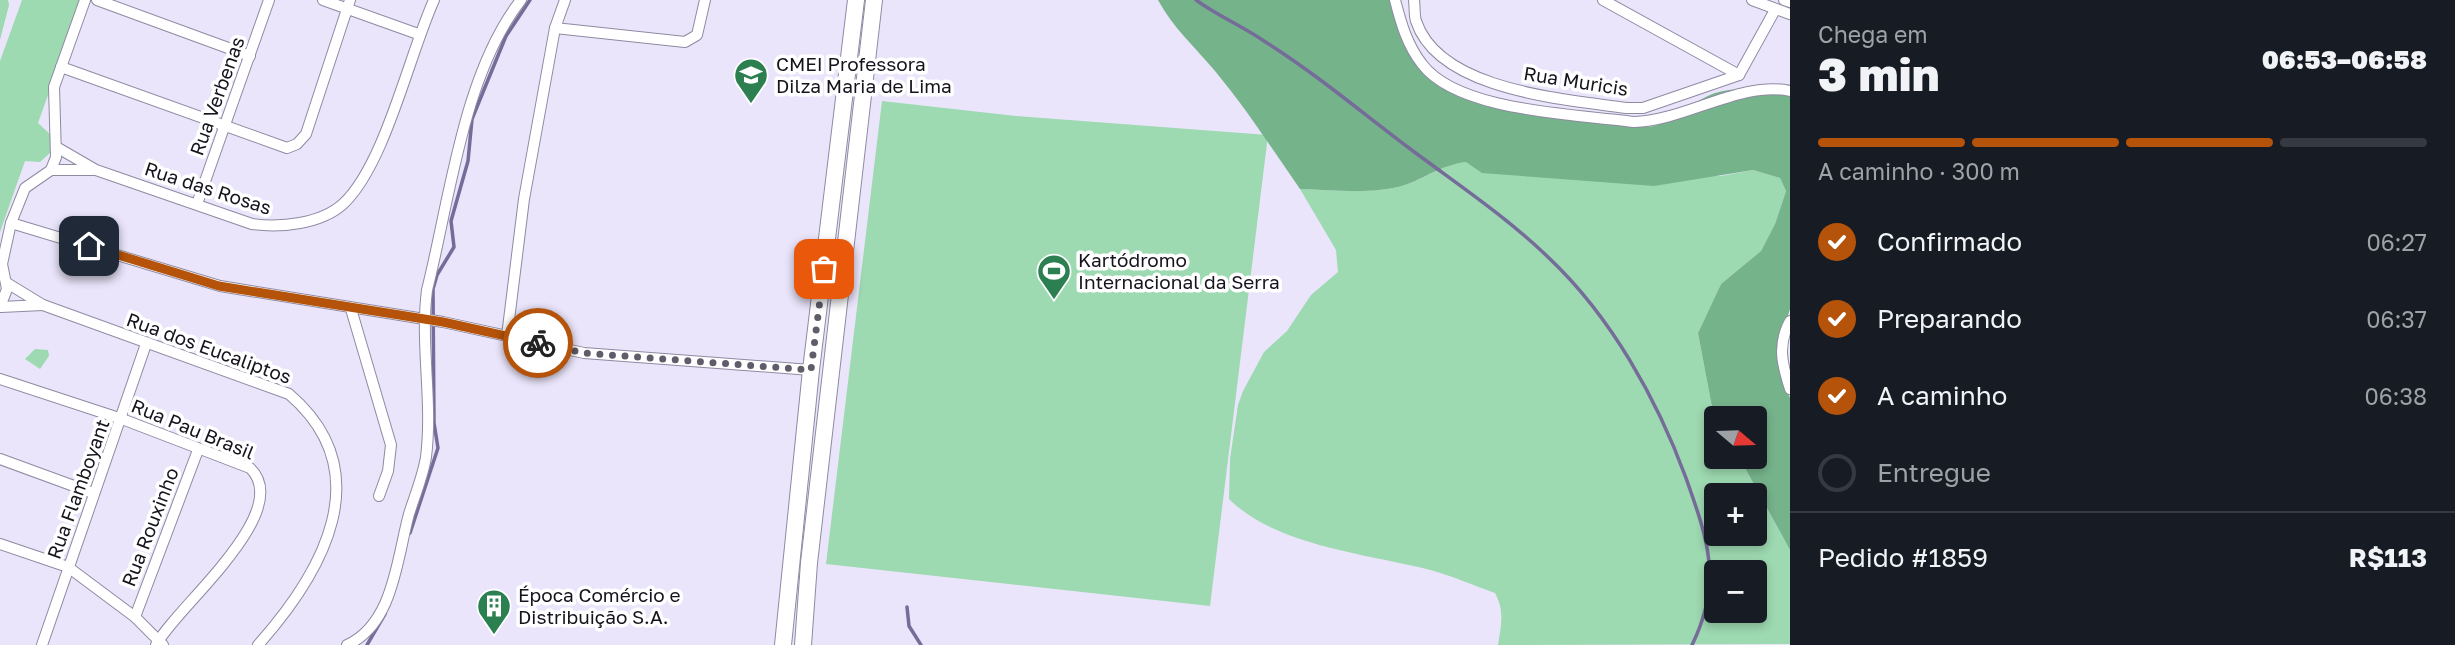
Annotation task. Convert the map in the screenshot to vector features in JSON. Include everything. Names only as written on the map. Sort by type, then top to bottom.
[{"type":"main road","points":[[783,645],[811,370],[856,0]]},
{"type":"main road","points":[[803,645],[809,562],[874,0]]},
{"type":"street","points":[[0,307],[7,283],[2,264],[11,223],[25,188],[51,170],[58,148],[54,87],[85,0]]},
{"type":"street","points":[[97,0],[250,56]]},
{"type":"street","name":"Rua Verbenas","points":[[197,204],[270,0]]},
{"type":"street","points":[[323,0],[348,4],[418,34]]},
{"type":"street","name":"Rua das Rosas","points":[[58,148],[96,170],[252,224],[273,227],[313,219],[342,205],[372,166],[418,34],[434,0]]},
{"type":"street","points":[[347,645],[362,638],[385,600],[426,458],[426,319],[468,110],[501,32],[521,0]]},
{"type":"street","points":[[507,336],[524,199],[555,28],[565,0]]},
{"type":"street","points":[[555,28],[685,42],[697,35],[705,0]]},
{"type":"street","points":[[1395,0],[1403,30],[1422,65],[1443,84],[1465,95],[1497,103],[1634,122],[1656,122],[1766,89],[1790,91]]},
{"type":"street","name":"Rua Muricis","points":[[1414,0],[1416,22],[1430,44],[1446,60],[1469,75],[1502,86],[1579,101],[1643,108],[1739,75]]},
{"type":"street","points":[[1603,0],[1739,75],[1775,10]]},
{"type":"street","points":[[1752,0],[1790,14]]},
{"type":"street","points":[[1783,0],[1790,2]]},
{"type":"street","points":[[61,67],[225,125],[277,147],[287,148],[297,144],[306,134],[348,4]]},
{"type":"street","name":"Rua das Rosas","points":[[51,170],[96,170]]},
{"type":"street","points":[[11,223],[219,286],[443,322],[584,353],[811,370]]},
{"type":"street","name":"Rua dos Eucaliptos","points":[[7,283],[43,305],[289,394],[312,414],[326,437],[337,470],[332,519],[314,572],[292,607],[258,645]]},
{"type":"street","name":"Rua dos Eucaliptos","points":[[0,307],[43,305]]},
{"type":"street","points":[[351,309],[391,445],[388,471],[380,496]]},
{"type":"street","points":[[1790,321],[1781,343],[1783,366],[1790,389]]},
{"type":"street","name":"Rua Flamboyant","points":[[43,643],[146,344]]},
{"type":"street","name":"Rua Pau Brasil","points":[[0,379],[122,419],[250,468],[257,475],[260,488],[257,506],[239,547],[225,566],[179,614],[159,644]]},
{"type":"street","name":"Rua Rouxinho","points":[[135,617],[198,450]]},
{"type":"street","points":[[0,459],[93,493]]},
{"type":"street","points":[[0,544],[68,566],[135,617],[159,644]]},
{"type":"street","points":[[43,643],[57,645]]},
{"type":"green space","points":[[0,0],[8,0],[9,5],[0,40]]},
{"type":"green space","points":[[22,0],[82,0],[38,123],[53,137],[51,152],[40,162],[25,161],[0,232],[0,61]]},
{"type":"green space","points":[[1158,0],[1391,0],[1416,54],[1441,80],[1454,87],[1511,103],[1614,123],[1654,126],[1707,96],[1724,91],[1743,89],[1790,92],[1790,309],[1779,344],[1784,381],[1790,398],[1790,550],[1767,508],[1767,483],[1753,483],[1746,469],[1768,469],[1768,406],[1712,406],[1698,333],[1721,284],[1761,251],[1775,224],[1786,191],[1780,178],[1753,170],[1654,186],[1482,173],[1466,162],[1448,166],[1393,188],[1353,191],[1300,189],[1237,99]]},
{"type":"green space","name":"Kartódromo Internacional da Serra","points":[[882,101],[1016,116],[1268,135],[1210,606],[826,564]]},
{"type":"green space","points":[[1466,162],[1721,176],[1753,170],[1780,178],[1786,191],[1775,224],[1761,251],[1721,284],[1698,333],[1712,406],[1704,406],[1704,469],[1746,469],[1753,483],[1704,483],[1704,546],[1767,546],[1767,508],[1790,550],[1790,644],[1498,645],[1501,612],[1495,593],[1434,571],[1326,547],[1298,538],[1249,515],[1229,499],[1230,459],[1238,405],[1243,391],[1264,352],[1287,331],[1311,295],[1338,272],[1336,250],[1300,189],[1380,190],[1405,185],[1441,169]]},
{"type":"green space","points":[[35,349],[48,350],[49,356],[40,369],[25,359]]},
{"type":"waterway","points":[[410,533],[438,448],[434,423],[433,289],[437,275],[454,247],[451,221],[468,161],[472,119],[506,36],[530,0]]},
{"type":"waterway","points":[[1196,0],[1301,66],[1499,215],[1550,259],[1593,307],[1646,389],[1674,448],[1701,521],[1710,581],[1702,622],[1692,645]]},
{"type":"waterway","points":[[907,607],[909,626],[921,645]]},
{"type":"waterway","points":[[367,645],[385,614]]},
{"type":"way so far","points":[[538,343],[584,353],[811,370],[824,269]]},
{"type":"place","name":"CMEI Professora Dilza Maria de Lima","points":[[751,105]]},
{"type":"place","name":"Kartódromo Internacional da Serra","points":[[1054,301]]},
{"type":"place","name":"Época Comércio e Distribuição S.A.","points":[[494,636]]},
{"type":"route","points":[[89,246],[219,286],[443,322],[538,343]]}]
